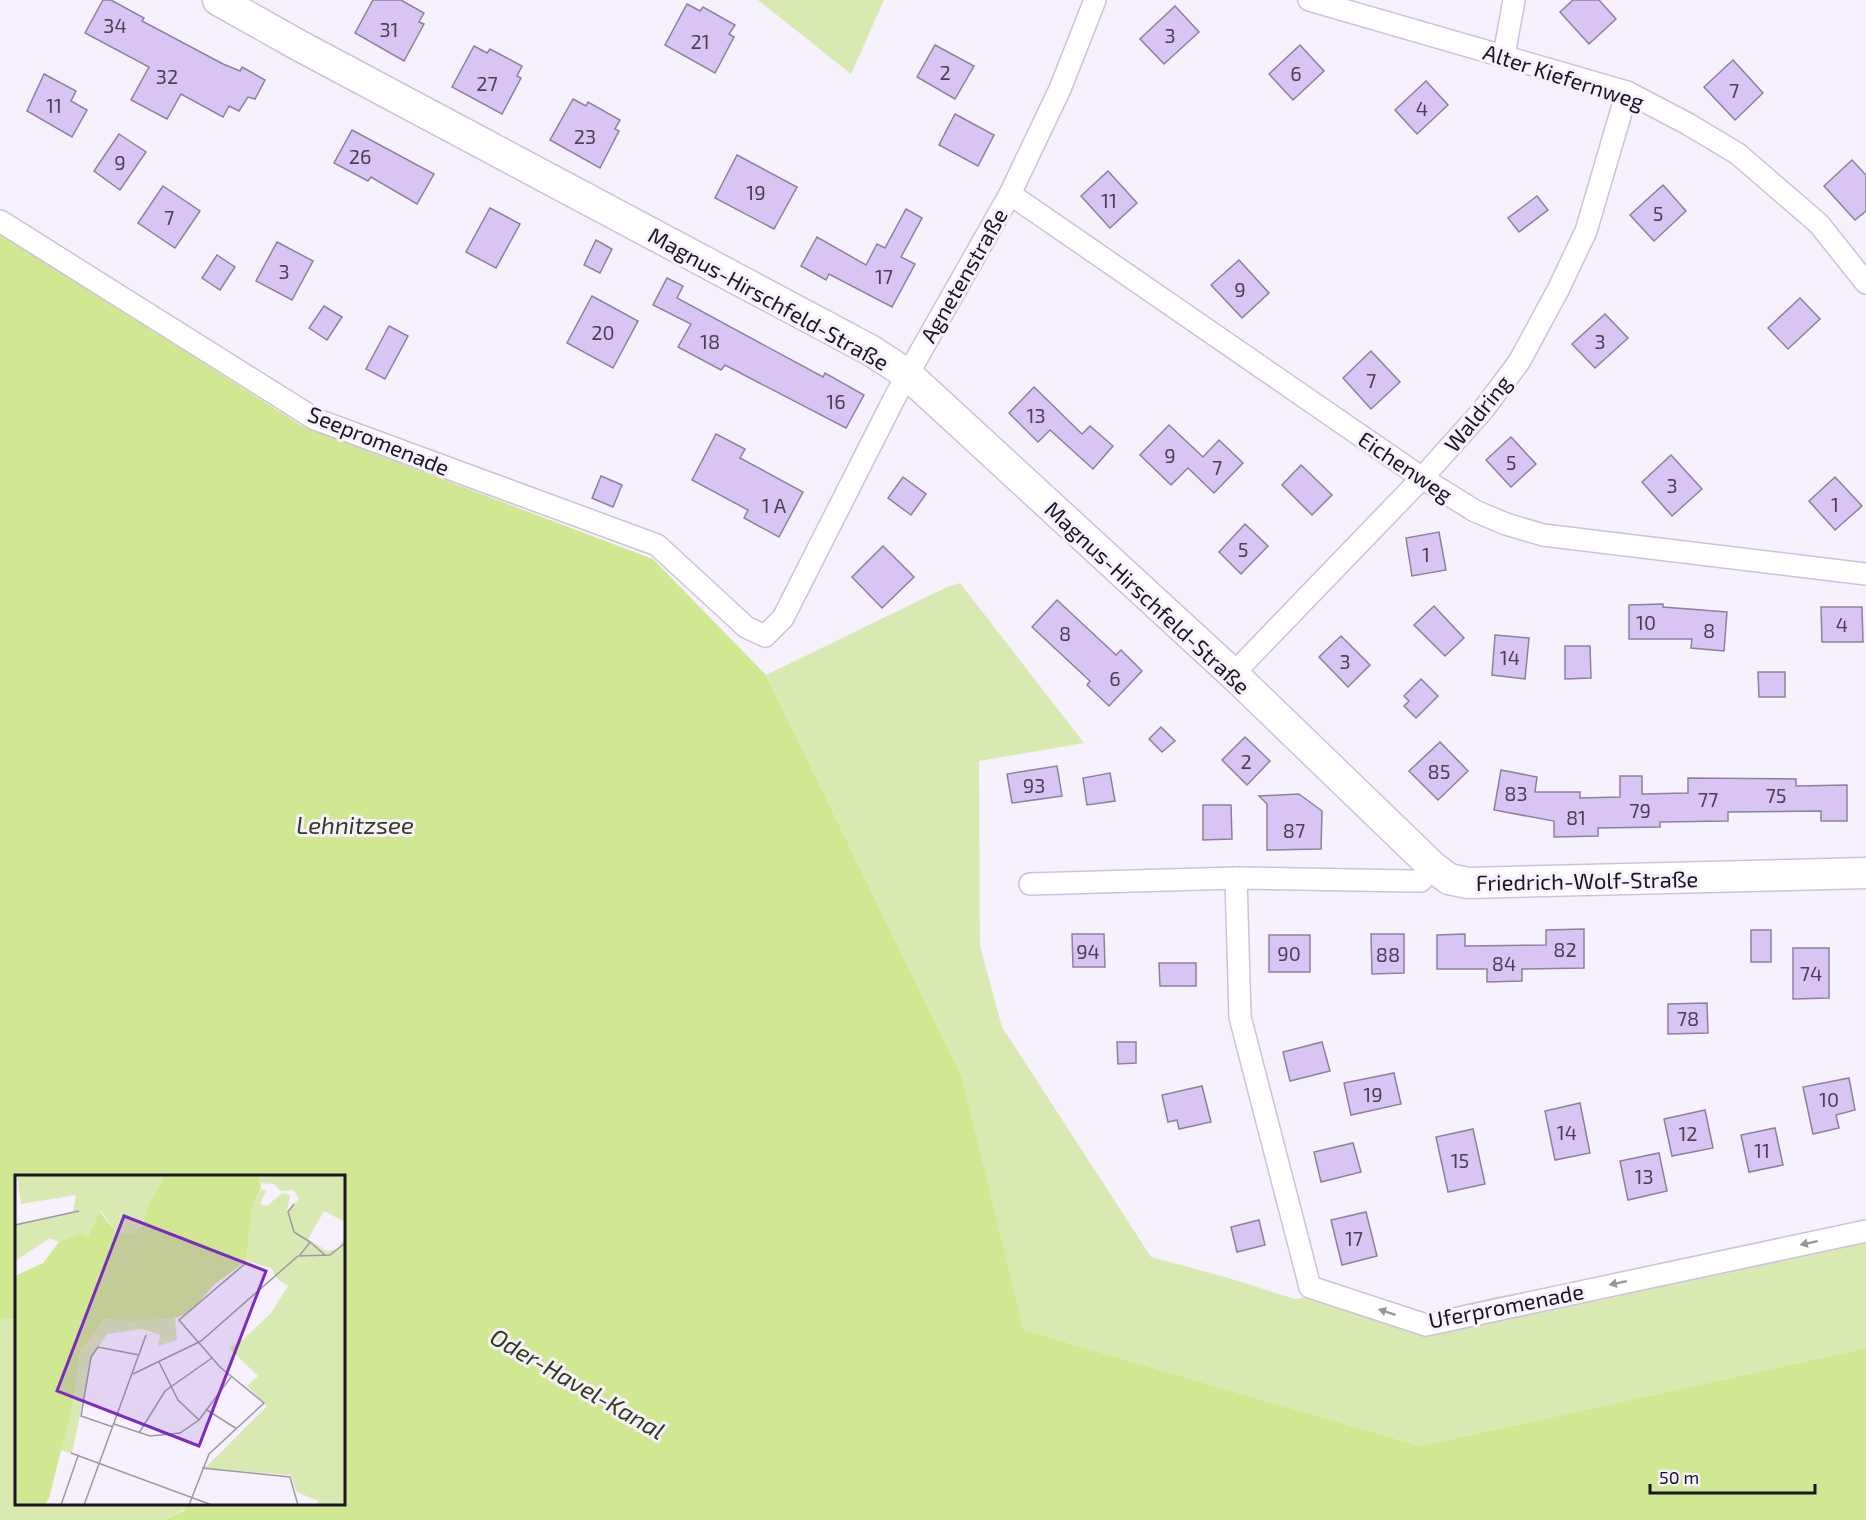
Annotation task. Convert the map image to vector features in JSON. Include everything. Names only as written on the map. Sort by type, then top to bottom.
[{"type":"street","name":"Magnus-Hirschfeld-Straße","points":[[218,0],[870,350],[907,374],[1233,674],[1433,867]]},
{"type":"street","name":"Agnetenstraße","points":[[765,636],[783,618],[907,374],[1010,194],[1060,88],[1095,0]]},
{"type":"street","name":"Alter Kiefernweg","points":[[1308,0],[1627,92],[1688,124],[1738,154],[1819,224],[1866,283]]},
{"type":"street","points":[[1504,56],[1514,0]]},
{"type":"street","name":"Waldring","points":[[1233,674],[1422,478],[1483,410],[1519,362],[1558,290],[1586,231],[1627,92]]},
{"type":"street","name":"Eichenweg","points":[[1010,194],[1422,478],[1475,511],[1506,524],[1543,535],[1866,574]]},
{"type":"street","name":"Seepromenade","points":[[0,221],[315,419],[657,545],[746,627],[765,636]]},
{"type":"street","points":[[1030,884],[1236,878],[1421,881],[1433,867]]},
{"type":"street","name":"Friedrich-Wolf-Straße","points":[[1433,867],[1449,879],[1468,883],[1866,873]]},
{"type":"street","name":"Uferpromenade","points":[[1236,878],[1240,1017],[1310,1287],[1426,1325],[1866,1231]]},
{"type":"shaded area","points":[[758,0],[884,0],[851,74]]},
{"type":"shaded area","points":[[960,583],[1084,743],[979,761],[980,946],[1002,1027],[1151,1257],[1295,1299],[1342,1291],[1424,1314],[1495,1297],[1866,1238],[1866,1348],[1420,1446],[1024,1330],[962,1077],[766,675],[945,588]]},
{"type":"shaded area","points":[[15,1319],[15,1505],[183,1505],[185,1509],[163,1520],[0,1520],[0,1320]]},
{"type":"water","name":"Lehnitzsee","points":[[0,233],[302,426],[653,559],[766,675],[962,1077],[1024,1330],[1420,1446],[1866,1348],[1866,1520],[163,1520],[185,1510],[183,1505],[345,1505],[345,1175],[15,1175],[15,1319],[0,1320]]},
{"type":"building","points":[[103,0],[111,0],[144,18],[142,21],[223,64],[240,71],[242,67],[265,80],[255,99],[248,97],[239,111],[229,106],[223,117],[181,94],[167,119],[131,100],[149,67],[85,33]]},
{"type":"building","points":[[373,0],[401,0],[424,13],[419,22],[424,24],[404,61],[355,33]]},
{"type":"building","points":[[1573,0],[1599,0],[1616,19],[1589,44],[1560,12]]},
{"type":"building","points":[[687,4],[700,11],[703,7],[735,25],[729,34],[734,37],[715,73],[665,45]]},
{"type":"building","points":[[1175,6],[1199,32],[1164,64],[1140,39]]},
{"type":"building","points":[[935,45],[974,66],[955,99],[917,77]]},
{"type":"building","points":[[1300,45],[1324,71],[1293,100],[1269,74]]},
{"type":"building","points":[[474,46],[487,53],[490,49],[522,66],[517,76],[521,78],[502,114],[452,87]]},
{"type":"building","points":[[1733,60],[1763,93],[1735,120],[1704,87]]},
{"type":"building","points":[[44,74],[76,91],[71,101],[87,110],[72,137],[27,111]]},
{"type":"building","points":[[1426,81],[1448,105],[1417,134],[1395,110]]},
{"type":"building","points":[[573,99],[586,106],[588,102],[620,120],[615,129],[619,131],[600,168],[550,140]]},
{"type":"building","points":[[955,114],[994,135],[978,166],[939,145]]},
{"type":"building","points":[[352,130],[434,174],[417,204],[371,177],[368,181],[334,163]]},
{"type":"building","points":[[119,134],[146,152],[120,190],[94,171]]},
{"type":"building","points":[[737,155],[797,187],[774,229],[715,198]]},
{"type":"building","points":[[1852,160],[1866,175],[1866,211],[1855,220],[1824,186]]},
{"type":"building","points":[[1108,171],[1137,203],[1110,228],[1081,196]]},
{"type":"building","points":[[1663,185],[1686,211],[1654,241],[1630,215]]},
{"type":"building","points":[[163,186],[200,211],[175,248],[138,223]]},
{"type":"building","points":[[1537,196],[1548,210],[1519,232],[1508,218]]},
{"type":"building","points":[[490,208],[520,224],[496,268],[466,252]]},
{"type":"building","points":[[906,209],[922,218],[901,257],[915,264],[892,307],[829,274],[826,280],[801,266],[817,237],[866,265],[877,244],[885,248]]},
{"type":"building","points":[[596,240],[612,249],[600,273],[584,265]]},
{"type":"building","points":[[277,242],[313,261],[292,300],[256,281]]},
{"type":"building","points":[[217,255],[235,267],[220,290],[202,278]]},
{"type":"building","points":[[1239,260],[1269,293],[1242,318],[1211,285]]},
{"type":"building","points":[[667,278],[683,286],[677,298],[823,377],[825,373],[864,395],[846,428],[725,365],[721,370],[678,347],[691,324],[653,305]]},
{"type":"building","points":[[592,296],[638,321],[613,368],[567,343]]},
{"type":"building","points":[[1800,298],[1820,319],[1788,349],[1768,328]]},
{"type":"building","points":[[324,306],[342,317],[327,340],[309,328]]},
{"type":"building","points":[[1605,314],[1628,338],[1595,368],[1572,344]]},
{"type":"building","points":[[389,326],[408,336],[385,379],[366,369]]},
{"type":"building","points":[[1371,351],[1400,382],[1371,409],[1343,378]]},
{"type":"building","points":[[1034,387],[1082,434],[1090,426],[1113,446],[1093,469],[1050,430],[1038,442],[1009,413]]},
{"type":"building","points":[[1169,425],[1203,457],[1219,440],[1243,463],[1214,493],[1188,468],[1171,485],[1140,455]]},
{"type":"building","points":[[716,434],[745,449],[740,458],[803,492],[779,537],[744,518],[748,510],[692,480]]},
{"type":"building","points":[[1511,437],[1536,464],[1511,487],[1486,460]]},
{"type":"building","points":[[1671,455],[1702,489],[1672,516],[1642,482]]},
{"type":"building","points":[[1301,465],[1332,495],[1312,515],[1282,485]]},
{"type":"building","points":[[601,476],[622,485],[613,507],[592,498]]},
{"type":"building","points":[[903,477],[926,494],[911,515],[888,498]]},
{"type":"building","points":[[1835,477],[1862,506],[1835,530],[1809,501]]},
{"type":"building","points":[[1245,524],[1268,546],[1241,574],[1219,552]]},
{"type":"building","points":[[1439,532],[1446,570],[1412,576],[1406,538]]},
{"type":"building","points":[[883,546],[914,577],[882,608],[852,577]]},
{"type":"building","points":[[1057,600],[1116,655],[1121,650],[1142,671],[1109,706],[1087,685],[1090,681],[1032,627]]},
{"type":"building","points":[[1663,604],[1663,607],[1727,612],[1724,651],[1691,648],[1692,639],[1629,639],[1629,605]]},
{"type":"building","points":[[1434,606],[1464,638],[1445,656],[1414,625]]},
{"type":"building","points":[[1821,607],[1862,607],[1863,642],[1822,642]]},
{"type":"building","points":[[1495,635],[1529,638],[1525,679],[1492,675]]},
{"type":"building","points":[[1341,636],[1370,665],[1348,687],[1319,657]]},
{"type":"building","points":[[1565,646],[1590,646],[1591,678],[1565,679]]},
{"type":"building","points":[[1758,672],[1785,672],[1785,697],[1759,697]]},
{"type":"building","points":[[1421,679],[1438,696],[1416,718],[1404,706],[1409,701],[1404,696]]},
{"type":"building","points":[[1161,727],[1175,741],[1162,752],[1149,739]]},
{"type":"building","points":[[1245,737],[1270,761],[1247,785],[1222,760]]},
{"type":"building","points":[[1440,742],[1468,771],[1438,800],[1409,771]]},
{"type":"building","points":[[1057,766],[1062,796],[1012,803],[1007,774]]},
{"type":"building","points":[[1501,770],[1537,777],[1535,792],[1580,792],[1580,798],[1620,797],[1620,776],[1642,776],[1642,794],[1688,793],[1688,778],[1796,779],[1796,786],[1847,785],[1847,821],[1821,821],[1821,811],[1728,812],[1728,821],[1660,822],[1660,827],[1598,828],[1598,836],[1554,837],[1554,821],[1494,810]]},
{"type":"building","points":[[1110,773],[1115,801],[1087,805],[1083,778]]},
{"type":"building","points":[[1299,794],[1322,811],[1321,849],[1267,850],[1267,804],[1259,796]]},
{"type":"building","points":[[1203,805],[1231,805],[1232,839],[1203,840]]},
{"type":"building","points":[[1584,929],[1584,968],[1522,969],[1522,981],[1487,982],[1487,969],[1437,969],[1437,935],[1465,934],[1465,946],[1546,945],[1546,930]]},
{"type":"building","points":[[1751,930],[1771,930],[1771,962],[1751,962]]},
{"type":"building","points":[[1072,934],[1104,934],[1105,967],[1073,967]]},
{"type":"building","points":[[1371,934],[1404,934],[1404,973],[1372,974]]},
{"type":"building","points":[[1269,935],[1310,935],[1310,972],[1269,972]]},
{"type":"building","points":[[1793,948],[1829,948],[1829,998],[1793,999]]},
{"type":"building","points":[[1159,963],[1196,963],[1196,986],[1160,986]]},
{"type":"building","points":[[1707,1003],[1708,1033],[1668,1034],[1668,1004]]},
{"type":"building","points":[[1117,1042],[1136,1042],[1136,1063],[1118,1064]]},
{"type":"building","points":[[1322,1042],[1330,1071],[1290,1081],[1283,1052]]},
{"type":"building","points":[[1394,1073],[1401,1104],[1351,1115],[1344,1083]]},
{"type":"building","points":[[1849,1078],[1855,1110],[1836,1115],[1839,1128],[1813,1134],[1803,1087]]},
{"type":"building","points":[[1202,1086],[1211,1122],[1179,1129],[1177,1120],[1168,1122],[1162,1095]]},
{"type":"building","points":[[1580,1103],[1590,1153],[1555,1160],[1545,1111]]},
{"type":"building","points":[[1705,1110],[1713,1148],[1672,1156],[1664,1119]]},
{"type":"building","points":[[1775,1128],[1783,1165],[1749,1172],[1741,1135]]},
{"type":"building","points":[[1473,1129],[1485,1184],[1448,1192],[1436,1137]]},
{"type":"building","points":[[1353,1143],[1361,1172],[1321,1182],[1314,1152]]},
{"type":"building","points":[[1659,1153],[1667,1191],[1628,1200],[1620,1161]]},
{"type":"building","points":[[1366,1212],[1377,1256],[1342,1265],[1331,1220]]},
{"type":"building","points":[[1259,1220],[1265,1245],[1237,1252],[1231,1227]]},
{"type":"water label","name":"Oder-Havel-Kanal","points":[[578,1383]]}]
